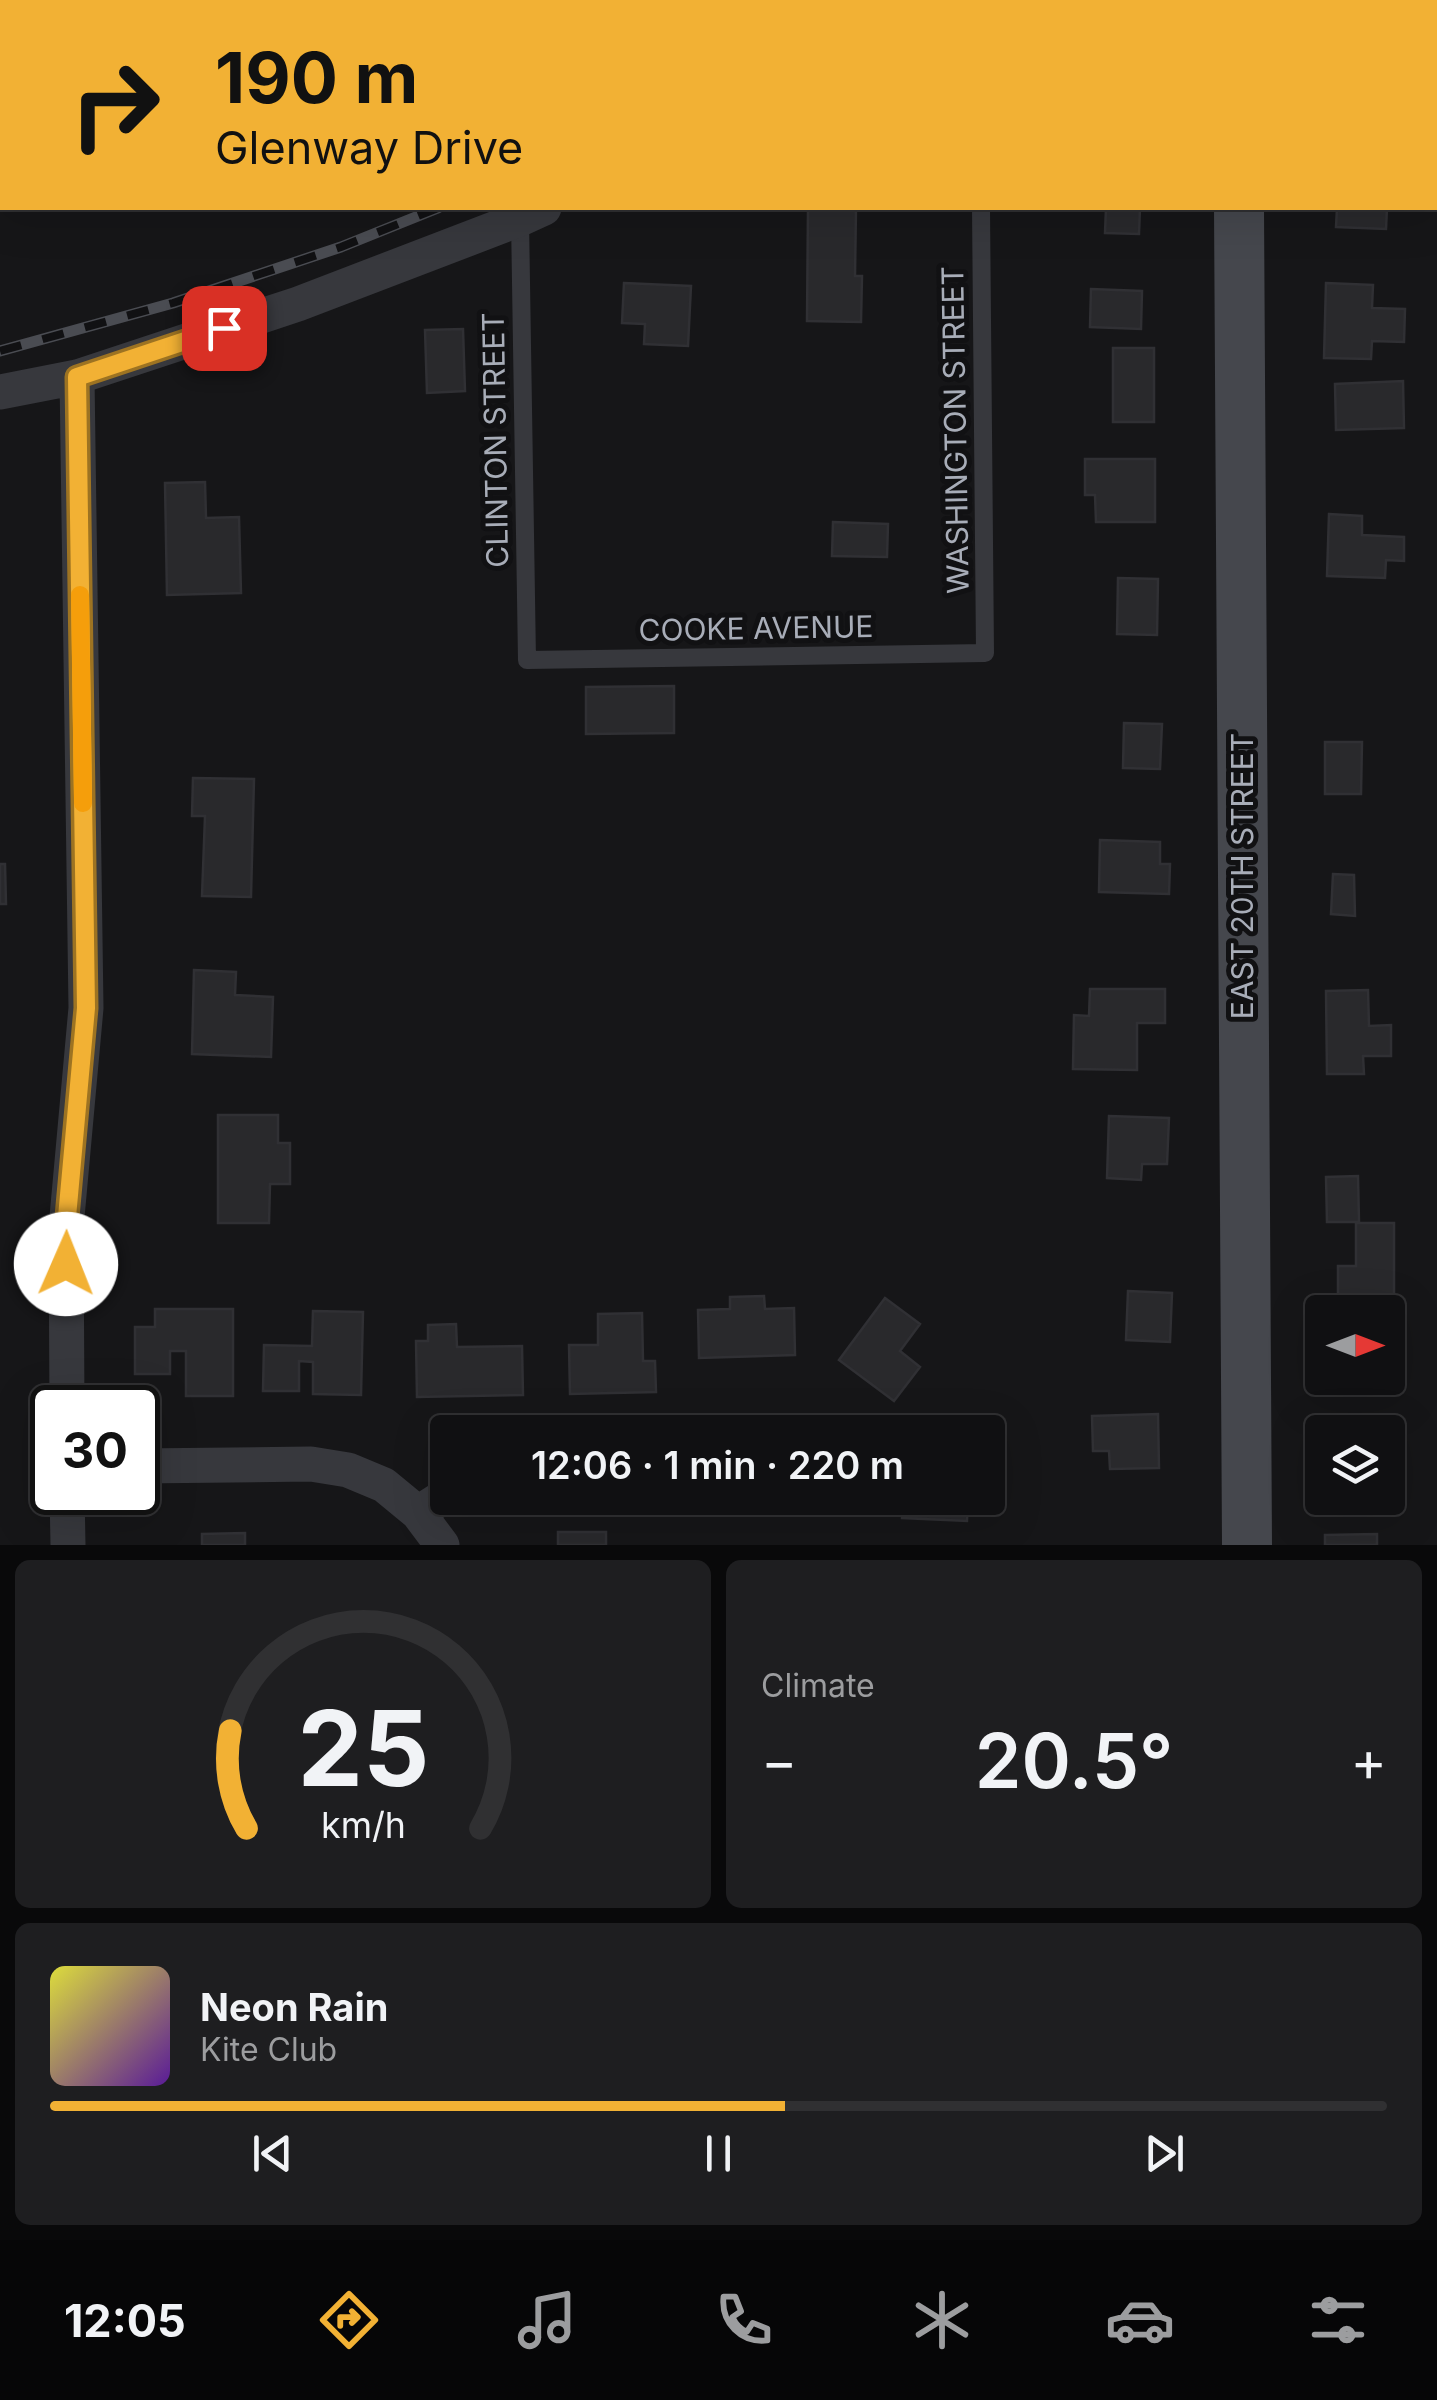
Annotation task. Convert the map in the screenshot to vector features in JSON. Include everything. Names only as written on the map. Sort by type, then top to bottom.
[{"type":"street","name":"EAST 20TH STREET","points":[[1238,210],[1246,1545]]},
{"type":"street","points":[[0,392],[77,377],[298,304],[532,213]]},
{"type":"street","points":[[66,1385],[66,1228],[86,1008],[77,377]]},
{"type":"street","points":[[160,1466],[311,1464],[348,1470],[430,1502]]},
{"type":"street","points":[[67,1515],[68,1545]]},
{"type":"street","points":[[436,1515],[442,1545]]},
{"type":"lane","name":"WASHINGTON STREET","points":[[981,210],[986,652]]},
{"type":"lane","name":"CLINTON STREET","points":[[527,660],[532,213]]},
{"type":"lane","name":"COOKE AVENUE","points":[[527,660],[986,652]]},
{"type":"building","points":[[808,210],[856,210],[855,276],[862,276],[861,322],[807,321]]},
{"type":"building","points":[[1106,210],[1140,210],[1139,234],[1105,233]]},
{"type":"building","points":[[1337,210],[1387,210],[1386,229],[1336,227]]},
{"type":"building","points":[[624,283],[691,286],[688,346],[644,344],[645,324],[622,323]]},
{"type":"building","points":[[1326,283],[1373,285],[1372,308],[1405,309],[1404,342],[1372,341],[1371,359],[1324,358]]},
{"type":"building","points":[[1091,289],[1142,291],[1141,329],[1090,327]]},
{"type":"building","points":[[463,329],[465,391],[427,393],[425,330]]},
{"type":"building","points":[[1113,348],[1154,348],[1154,422],[1113,422]]},
{"type":"building","points":[[1403,381],[1404,428],[1336,430],[1335,384]]},
{"type":"building","points":[[1085,459],[1155,459],[1155,522],[1096,522],[1095,495],[1085,495]]},
{"type":"building","points":[[205,482],[206,518],[239,517],[241,593],[167,595],[165,483]]},
{"type":"building","points":[[1329,514],[1362,516],[1362,535],[1404,537],[1404,561],[1386,560],[1385,578],[1327,576]]},
{"type":"building","points":[[833,522],[888,524],[887,557],[832,556]]},
{"type":"building","points":[[1118,578],[1158,579],[1157,635],[1117,634]]},
{"type":"building","points":[[674,686],[674,733],[586,734],[586,687]]},
{"type":"building","points":[[1124,723],[1162,724],[1160,769],[1123,768]]},
{"type":"building","points":[[1325,742],[1362,742],[1361,794],[1325,794]]},
{"type":"building","points":[[193,778],[254,779],[251,897],[202,896],[205,816],[192,816]]},
{"type":"building","points":[[1100,840],[1160,842],[1160,864],[1170,864],[1169,894],[1099,892]]},
{"type":"building","points":[[0,864],[5,864],[6,904],[0,904]]},
{"type":"building","points":[[1333,874],[1354,875],[1355,916],[1331,914]]},
{"type":"building","points":[[194,970],[236,972],[235,995],[273,997],[271,1057],[192,1054]]},
{"type":"building","points":[[1090,989],[1165,989],[1165,1023],[1137,1023],[1137,1070],[1073,1069],[1074,1015],[1089,1016]]},
{"type":"building","points":[[1368,990],[1369,1026],[1391,1025],[1391,1056],[1363,1056],[1364,1074],[1327,1074],[1326,991]]},
{"type":"building","points":[[218,1115],[278,1115],[278,1143],[290,1143],[290,1184],[270,1184],[269,1223],[218,1223]]},
{"type":"building","points":[[1109,1116],[1169,1118],[1167,1164],[1142,1164],[1141,1180],[1107,1178]]},
{"type":"building","points":[[1358,1176],[1359,1222],[1327,1222],[1326,1177]]},
{"type":"building","points":[[1356,1223],[1394,1223],[1394,1295],[1338,1295],[1338,1266],[1356,1266]]},
{"type":"building","points":[[1128,1291],[1172,1293],[1170,1342],[1126,1340]]},
{"type":"building","points":[[764,1296],[765,1309],[794,1308],[795,1355],[699,1358],[698,1310],[730,1309],[730,1297]]},
{"type":"building","points":[[885,1298],[920,1324],[900,1351],[920,1367],[894,1401],[839,1360]]},
{"type":"building","points":[[155,1309],[233,1309],[233,1396],[186,1396],[186,1351],[170,1351],[170,1374],[135,1374],[135,1327],[155,1327]]},
{"type":"building","points":[[313,1311],[363,1312],[361,1395],[313,1394],[313,1362],[299,1361],[299,1391],[263,1391],[264,1345],[312,1346]]},
{"type":"building","points":[[642,1313],[643,1361],[655,1361],[656,1392],[570,1394],[569,1345],[598,1345],[598,1314]]},
{"type":"building","points":[[456,1324],[457,1347],[522,1346],[523,1395],[417,1397],[416,1341],[428,1341],[428,1325]]},
{"type":"building","points":[[1158,1414],[1159,1468],[1110,1469],[1109,1451],[1093,1451],[1092,1416]]},
{"type":"building","points":[[902,1515],[967,1515],[967,1521],[902,1518]]},
{"type":"building","points":[[558,1532],[606,1532],[606,1545],[558,1545]]},
{"type":"building","points":[[245,1533],[245,1545],[202,1545],[202,1534]]},
{"type":"building","points":[[1377,1534],[1377,1545],[1325,1545],[1325,1535]]},
{"type":"railway","points":[[0,351],[173,303],[341,247],[433,210]]},
{"type":"slow traffic","points":[[80,595],[83,803]]},
{"type":"route","points":[[66,1264],[86,1008],[77,377],[224,328]]}]
